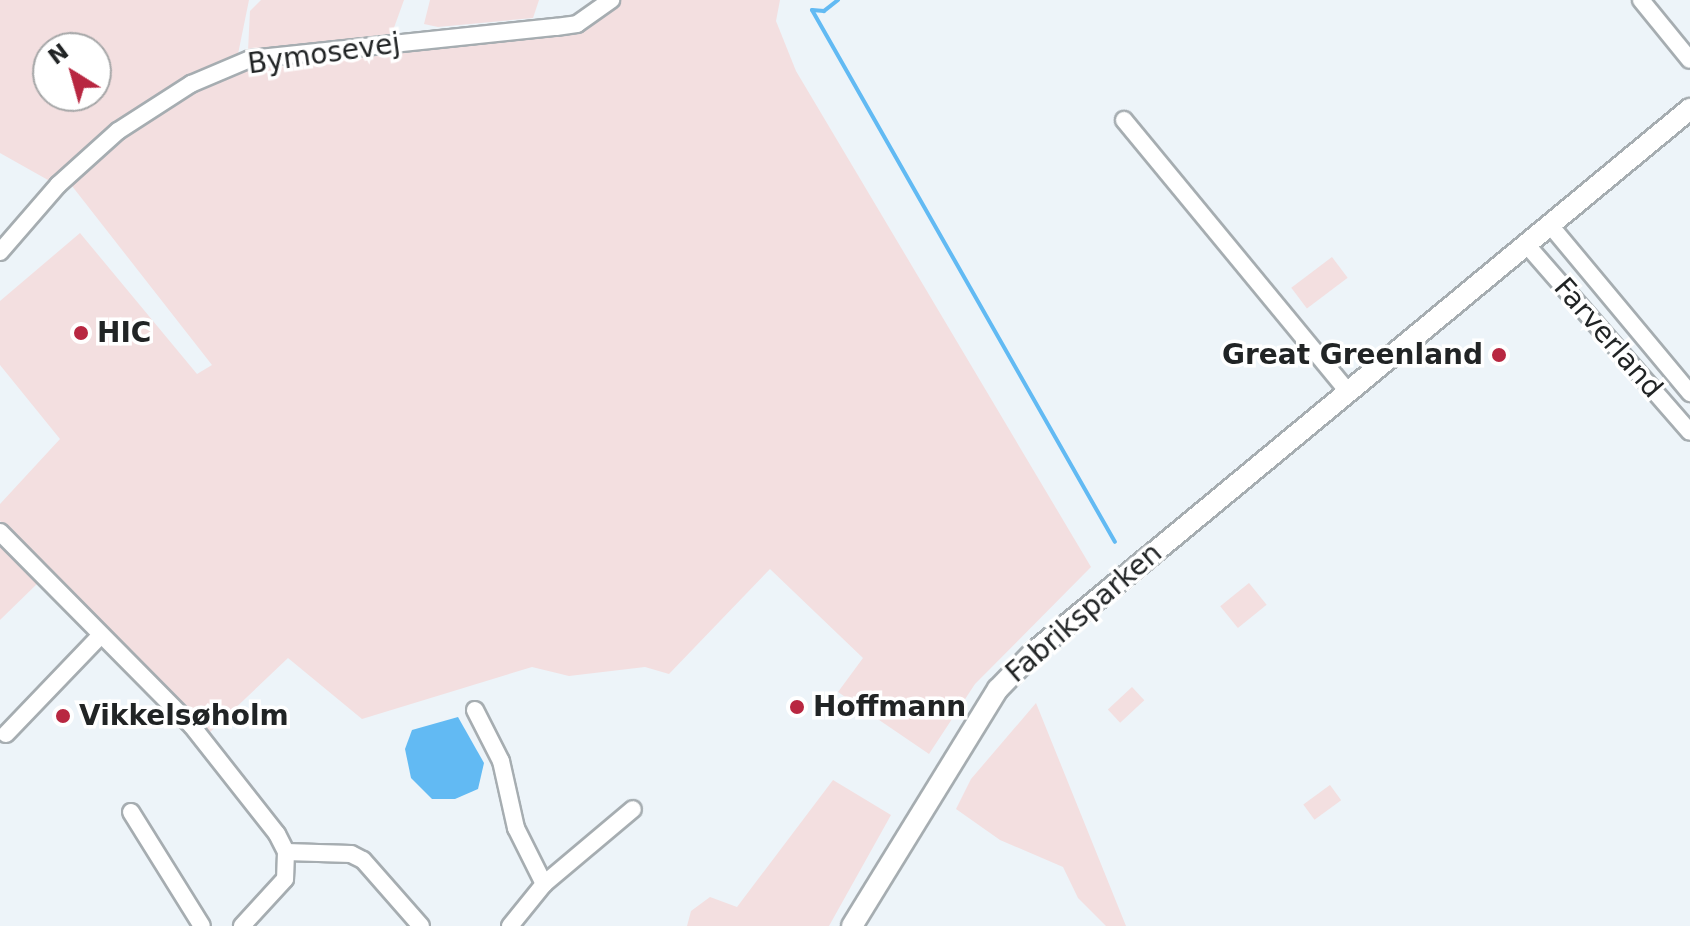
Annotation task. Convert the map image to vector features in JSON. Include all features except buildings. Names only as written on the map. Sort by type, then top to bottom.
[{"type":"street","name":"Bymosevej","points":[[0,252],[58,185],[118,131],[191,84],[250,59],[577,24],[611,0]]},
{"type":"street","points":[[1641,0],[1690,60]]},
{"type":"street","name":"Fabriksparken","points":[[852,926],[998,689],[1060,628],[1690,109]]},
{"type":"street","points":[[1124,120],[1348,392]]},
{"type":"street","name":"Farverland","points":[[1550,225],[1686,388]]},
{"type":"street","name":"Farverland","points":[[1526,244],[1690,432]]},
{"type":"street","points":[[1662,400],[1686,388]]},
{"type":"street","points":[[0,532],[227,766],[286,852],[279,891],[242,926]]},
{"type":"street","points":[[6,734],[101,635]]},
{"type":"street","points":[[475,710],[501,761],[516,828],[544,884]]},
{"type":"street","points":[[510,926],[544,884],[633,809]]},
{"type":"street","points":[[131,812],[202,926]]},
{"type":"street","points":[[286,852],[351,854],[363,860],[421,926]]},
{"type":"shaded area","points":[[0,0],[249,0],[238,54],[150,99],[48,180],[0,153]]},
{"type":"shaded area","points":[[261,0],[404,0],[391,36],[248,51],[250,11]]},
{"type":"shaded area","points":[[430,0],[539,0],[533,18],[438,27],[424,24]]},
{"type":"shaded area","points":[[604,0],[780,0],[776,21],[796,71],[1091,567],[975,684],[929,754],[838,692],[863,658],[770,569],[669,674],[645,667],[569,676],[532,667],[362,719],[288,658],[208,734],[0,521],[0,504],[60,439],[0,365],[0,301],[80,233],[197,374],[212,365],[72,186],[76,178],[124,136],[195,88],[250,69],[574,34]]},
{"type":"shaded area","points":[[1332,257],[1348,278],[1307,308],[1291,288]]},
{"type":"shaded area","points":[[0,541],[40,581],[0,620]]},
{"type":"shaded area","points":[[1249,583],[1267,605],[1238,628],[1220,606]]},
{"type":"shaded area","points":[[1132,687],[1144,700],[1120,723],[1108,710]]},
{"type":"shaded area","points":[[1036,703],[1126,926],[1106,926],[1078,898],[1063,867],[1000,840],[956,809],[971,779]]},
{"type":"shaded area","points":[[833,780],[891,815],[829,926],[687,926],[691,911],[710,897],[737,907]]},
{"type":"shaded area","points":[[1330,785],[1341,800],[1314,820],[1303,804]]},
{"type":"water","points":[[458,717],[484,763],[478,789],[455,799],[432,799],[411,778],[405,749],[412,730]]},
{"type":"waterway","points":[[838,0],[824,11],[812,10],[1115,542]]},
{"type":"place","name":"HIC","points":[[81,333]]},
{"type":"place","name":"Great Greenland","points":[[1499,355]]},
{"type":"place","name":"Hoffmann","points":[[797,707]]},
{"type":"place","name":"Vikkelsøholm","points":[[63,716]]}]
